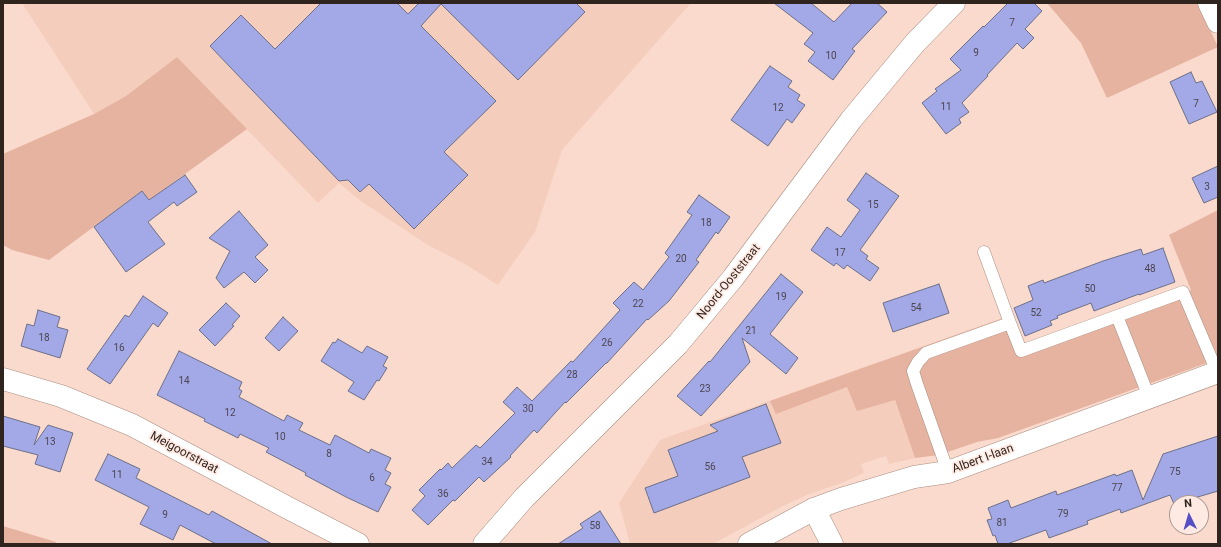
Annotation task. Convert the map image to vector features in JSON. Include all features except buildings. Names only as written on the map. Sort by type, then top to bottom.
[{"type":"street","name":"Noord-Ooststraat","points":[[484,544],[524,498],[678,344],[733,278],[851,120],[915,43],[954,3]]},
{"type":"street","points":[[1210,3],[1218,22]]},
{"type":"street","name":"Albert I-laan","points":[[749,544],[814,509],[899,481],[914,477],[948,472],[1217,372]]},
{"type":"street","name":"Meigoorstraat","points":[[3,379],[60,396],[132,425],[358,544]]},
{"type":"street","points":[[814,509],[832,544]]},
{"type":"lane","points":[[984,252],[1021,351],[1183,292],[1217,372]]},
{"type":"lane","points":[[1117,316],[1149,397]]},
{"type":"lane","points":[[948,472],[916,384],[913,371],[918,362],[926,353],[1010,323]]},
{"type":"shaded area","points":[[22,3],[691,3],[562,150],[535,232],[498,285],[465,264],[428,245],[362,202],[339,183],[318,203],[177,57],[126,96],[94,114]]},
{"type":"shaded area","points":[[1047,3],[1198,3],[1218,47],[1107,98],[1081,43]]},
{"type":"shaded area","points":[[177,57],[247,129],[149,200],[142,191],[49,260],[12,250],[3,245],[3,154],[94,114],[126,96]]},
{"type":"shaded area","points":[[1218,210],[1218,359],[998,438],[977,442],[939,455],[915,458],[895,400],[857,411],[847,387],[776,414],[770,401],[1003,318],[1019,354],[1191,290],[1169,235]]},
{"type":"shaded area","points":[[881,361],[915,458],[889,464],[886,456],[861,464],[864,473],[783,506],[713,544],[630,544],[619,503],[660,440]]},
{"type":"shaded area","points":[[3,526],[56,542],[56,544],[3,544]]}]
